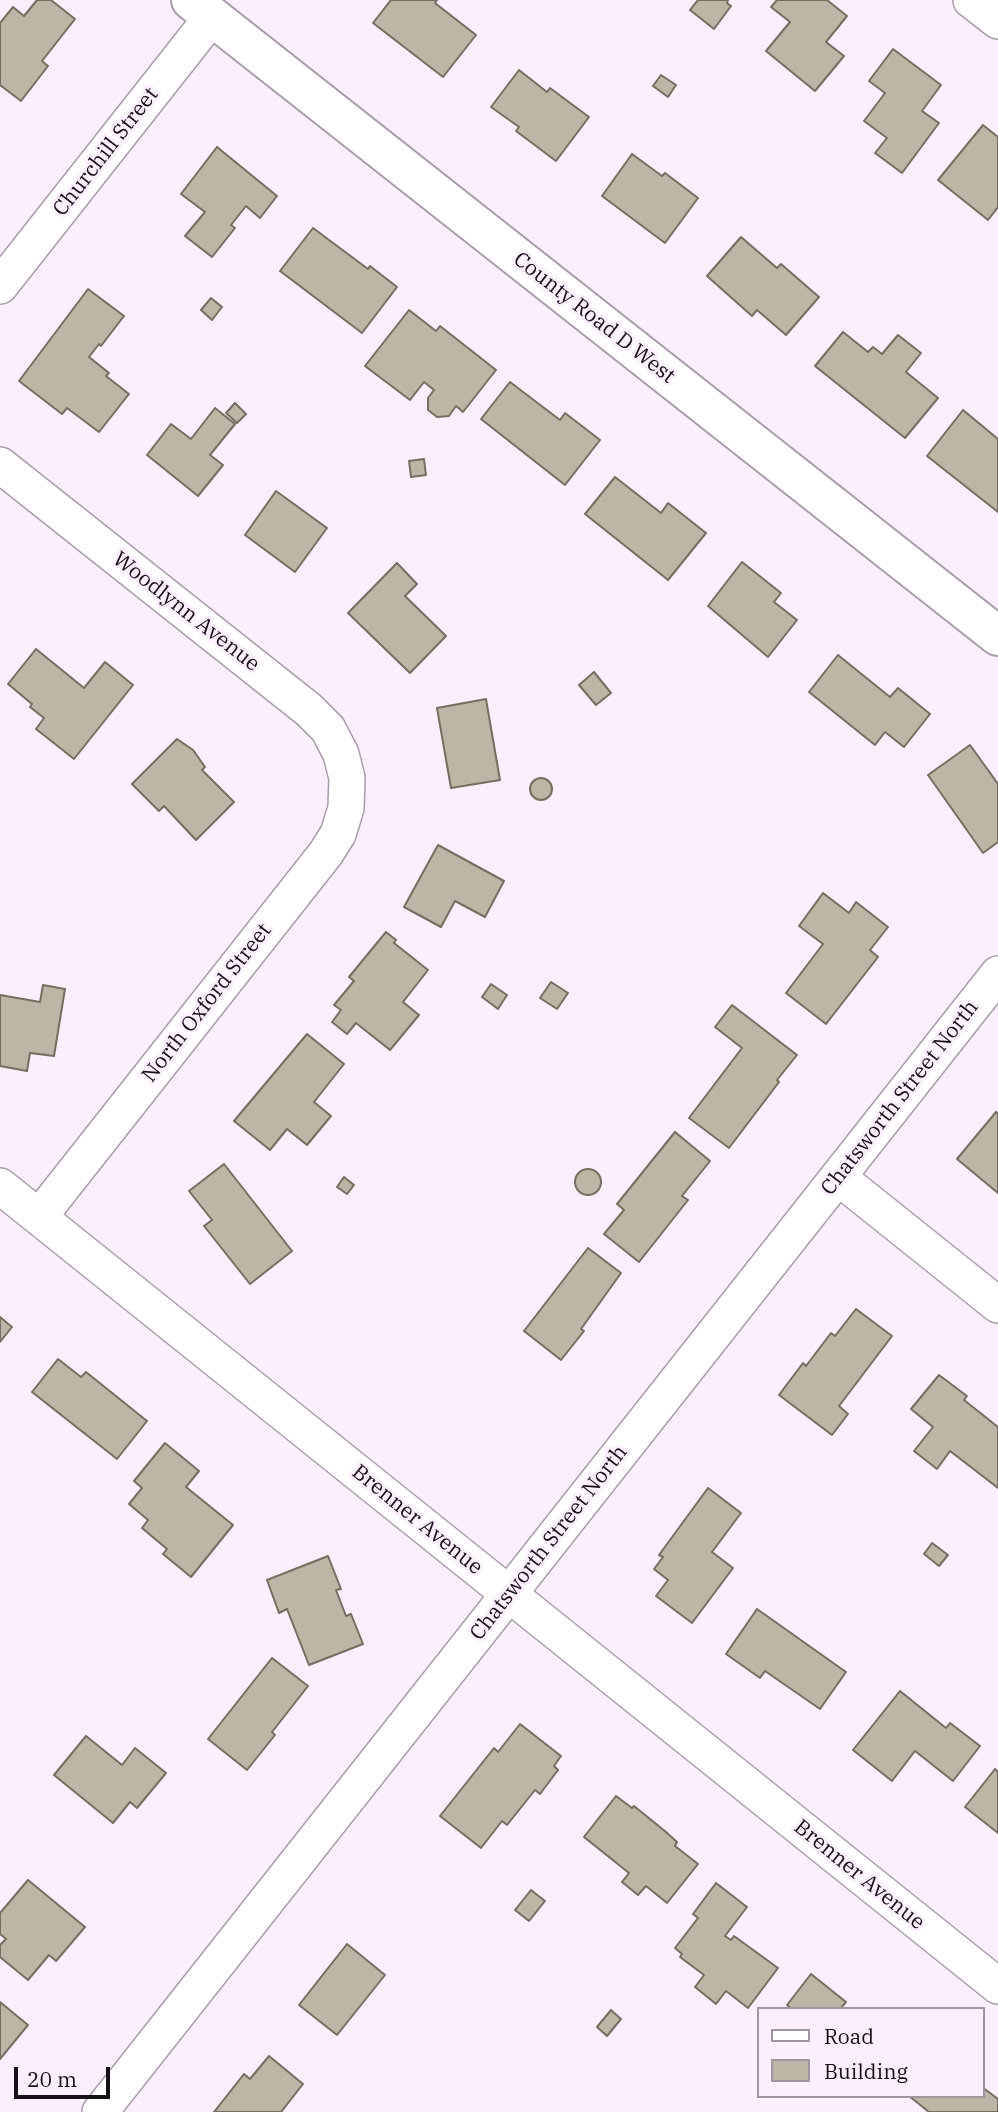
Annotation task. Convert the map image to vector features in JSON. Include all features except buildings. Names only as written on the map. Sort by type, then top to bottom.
[{"type":"street","points":[[971,0],[998,21]]},
{"type":"street","name":"Churchill Street","points":[[0,286],[202,9]]},
{"type":"street","name":"County Road D West","points":[[202,9],[998,636]]},
{"type":"street","name":"Woodlynn Avenue","points":[[0,465],[309,710],[328,729],[341,754],[347,778]]},
{"type":"street","name":"North Oxford Street","points":[[38,1217],[326,853],[338,834],[346,808],[347,778]]},
{"type":"street","name":"Chatsworth Street North","points":[[100,2112],[998,974]]},
{"type":"street","points":[[838,1177],[998,1304]]},
{"type":"street","name":"Brenner Avenue","points":[[0,1186],[998,1986]]}]
